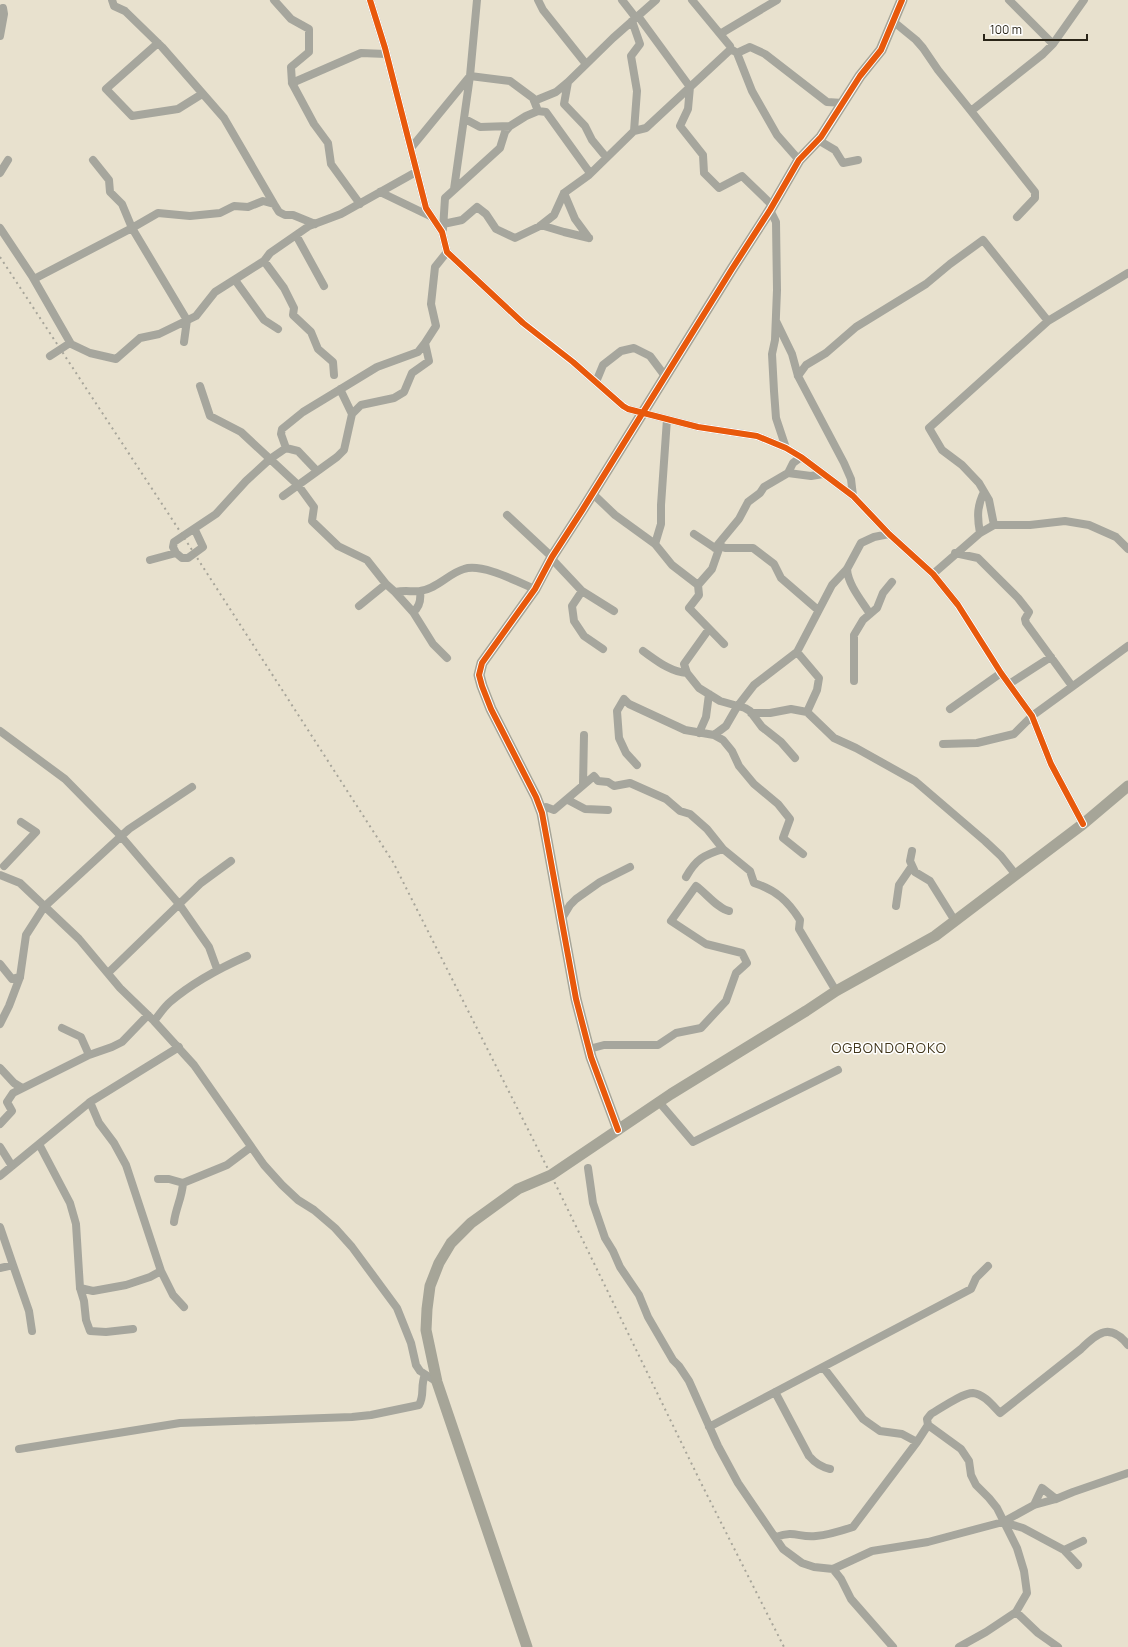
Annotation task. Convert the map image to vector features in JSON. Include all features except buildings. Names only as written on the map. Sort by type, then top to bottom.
[{"type":"street","points":[[112,0],[114,6],[125,11],[158,43],[224,118],[279,212],[285,215],[293,215],[315,224]]},
{"type":"street","points":[[274,0],[291,19],[309,29],[309,52],[291,67],[292,83],[314,124],[328,143],[331,164],[360,204]]},
{"type":"street","points":[[370,0],[386,54],[426,208],[443,228]]},
{"type":"street","points":[[454,189],[465,119],[477,0]]},
{"type":"street","points":[[538,0],[543,10],[586,64]]},
{"type":"street","points":[[622,0],[635,19],[690,87],[688,109],[680,126],[703,155],[704,173],[720,188],[742,176],[772,208],[776,222],[776,320],[775,340],[772,354],[774,391],[776,418],[786,448]]},
{"type":"street","points":[[534,101],[556,92],[656,0]]},
{"type":"street","points":[[692,0],[734,51],[752,91],[777,135],[799,160]]},
{"type":"street","points":[[720,34],[777,0]]},
{"type":"street","points":[[618,1130],[589,1049],[576,999],[542,813],[536,797],[491,709],[479,675],[482,663],[535,589],[551,557],[593,494],[642,412],[772,208],[799,160],[818,140],[860,76],[881,50],[902,0]]},
{"type":"street","points":[[1009,0],[1053,44]]},
{"type":"street","points":[[972,111],[1043,54],[1053,44],[1084,0]]},
{"type":"street","points":[[0,36],[4,14],[3,7]]},
{"type":"street","points":[[634,131],[637,91],[631,56],[640,44],[635,19]]},
{"type":"street","points":[[894,22],[916,40],[923,48],[938,70],[1035,192],[1035,198],[1017,218]]},
{"type":"street","points":[[158,43],[106,89],[132,116],[178,109],[202,94]]},
{"type":"street","points":[[443,228],[462,220],[477,207],[486,214],[496,229],[516,238],[540,226],[554,216],[564,193],[590,173],[634,131],[646,128],[690,87],[734,51],[750,47],[765,54],[827,102],[843,103]]},
{"type":"street","points":[[292,83],[361,53],[386,54]]},
{"type":"street","points":[[411,148],[470,76]]},
{"type":"street","points":[[470,76],[510,81],[533,98],[538,112]]},
{"type":"street","points":[[568,82],[564,104],[585,126],[592,140],[606,157]]},
{"type":"street","points":[[590,173],[546,112],[538,112],[526,116],[510,126],[505,132],[500,148],[445,198],[443,228],[447,252],[523,323],[596,382],[623,406],[698,427],[757,436],[801,456],[853,496],[888,534],[932,574],[958,605],[1001,673],[1032,716],[1051,764],[1083,824]]},
{"type":"street","points":[[465,119],[480,127],[510,126]]},
{"type":"street","points":[[818,140],[835,150],[843,163],[858,160]]},
{"type":"street","points":[[0,173],[8,160]]},
{"type":"street","points":[[94,160],[109,180],[110,192],[122,204],[132,228],[187,320],[184,342]]},
{"type":"street","points":[[0,228],[34,279],[70,343],[90,353],[116,360],[140,338],[159,334],[196,316],[215,292],[264,261],[270,253],[296,235],[315,224],[341,214],[416,172]]},
{"type":"street","points":[[380,192],[433,218]]},
{"type":"street","points":[[540,226],[590,238],[575,219],[564,193]]},
{"type":"street","points":[[34,279],[158,213],[190,216],[220,213],[234,206],[248,207],[263,201],[274,204]]},
{"type":"street","points":[[296,235],[324,286]]},
{"type":"street","points":[[798,376],[806,365],[826,353],[856,327],[926,284],[983,240],[1048,321]]},
{"type":"street","points":[[286,448],[281,434],[282,429],[303,412],[377,367],[418,352],[436,326],[431,304],[435,267],[447,252]]},
{"type":"street","points":[[264,261],[284,288],[294,308],[293,315],[311,332],[318,349],[333,362],[334,375]]},
{"type":"street","points":[[994,525],[989,500],[979,483],[962,465],[942,450],[929,428],[1048,321],[1128,273]]},
{"type":"street","points":[[235,280],[264,320],[278,329]]},
{"type":"street","points":[[776,320],[792,354],[798,376],[844,463],[851,479],[853,496]]},
{"type":"street","points":[[50,356],[70,343]]},
{"type":"street","points":[[283,496],[338,457],[344,450],[352,414],[361,405],[394,398],[404,392],[412,373],[429,361],[425,343]]},
{"type":"street","points":[[596,382],[603,365],[621,351],[634,348],[650,356],[665,376]]},
{"type":"street","points":[[200,386],[210,416],[241,432],[298,485],[314,507],[311,518],[312,521],[338,546],[367,560],[386,584],[413,612],[432,644],[447,658]]},
{"type":"street","points":[[340,390],[352,414]]},
{"type":"street","points":[[655,544],[661,524],[667,419]]},
{"type":"street","points":[[195,530],[203,547],[188,558],[182,558],[176,553],[173,547],[174,542],[195,530],[216,514],[246,481],[270,458],[286,448],[298,451],[317,472]]},
{"type":"street","points":[[717,547],[739,519],[748,502],[760,493],[764,487],[788,473],[793,463],[801,456]]},
{"type":"street","points":[[788,473],[811,476],[823,474]]},
{"type":"street","points":[[980,533],[977,518],[978,507],[984,492]]},
{"type":"street","points":[[593,494],[615,515],[655,544],[672,565],[698,585],[699,595],[689,608],[724,644]]},
{"type":"street","points":[[506,515],[551,557],[582,591],[614,611]]},
{"type":"street","points":[[977,518],[994,525],[1030,525],[1065,521],[1089,525],[1116,537],[1128,549]]},
{"type":"street","points":[[932,574],[980,533],[994,525]]},
{"type":"street","points":[[694,534],[717,547],[753,548],[774,564],[781,578],[818,610]]},
{"type":"street","points":[[714,736],[726,726],[738,706],[754,685],[797,652],[832,585],[847,570],[861,543],[874,537],[888,534]]},
{"type":"street","points":[[698,585],[712,569],[719,550],[717,547]]},
{"type":"street","points":[[150,560],[176,553]]},
{"type":"street","points":[[955,553],[978,558],[1018,598],[1028,612],[1025,618],[1026,623],[1072,686]]},
{"type":"street","points":[[395,592],[406,590],[420,591],[437,585],[464,568],[494,572],[535,589]]},
{"type":"street","points":[[847,570],[856,590],[870,614]]},
{"type":"street","points":[[854,681],[854,635],[863,620],[877,608],[883,593],[892,582]]},
{"type":"street","points":[[359,606],[386,584]]},
{"type":"street","points":[[413,612],[417,609],[420,599],[420,591]]},
{"type":"street","points":[[582,591],[572,606],[574,621],[584,636],[603,649]]},
{"type":"street","points":[[709,629],[684,664],[687,673],[700,688],[720,701],[745,708],[751,712],[762,727],[782,742],[795,758]]},
{"type":"street","points":[[943,744],[977,743],[1014,734],[1032,716],[1128,646]]},
{"type":"street","points":[[643,651],[666,666],[681,673],[687,673]]},
{"type":"street","points":[[797,652],[819,678],[817,690],[807,712]]},
{"type":"street","points":[[1009,684],[1051,657]]},
{"type":"street","points":[[950,709],[1001,673]]},
{"type":"street","points":[[699,733],[706,717],[709,694]]},
{"type":"street","points":[[637,765],[626,753],[619,738],[617,711],[624,699],[629,704],[685,730],[714,736],[723,740],[754,784],[778,804],[790,819],[783,838],[803,854]]},
{"type":"street","points":[[751,712],[770,713],[791,709],[807,712],[834,738],[850,745],[915,782],[985,841],[1001,856],[1016,875]]},
{"type":"street","points":[[1,733],[65,779],[121,836],[179,904],[209,947],[217,970]]},
{"type":"street","points":[[583,785],[584,735]]},
{"type":"street","points":[[542,813],[546,807],[554,810],[568,800],[594,776],[598,781],[608,782],[614,786],[630,783],[666,799],[680,811],[690,814],[707,829],[723,849],[750,871],[754,883],[766,887],[786,900],[800,920],[799,929],[836,991]]},
{"type":"street","points":[[527,1647],[437,1382],[426,1330],[426,1308],[430,1286],[439,1263],[451,1243],[471,1222],[518,1189],[551,1175],[659,1102],[836,991],[935,936],[1083,824],[1128,786]]},
{"type":"street","points":[[0,1024],[10,1006],[20,977],[26,935],[44,907],[129,829],[192,787]]},
{"type":"street","points":[[568,800],[585,809],[608,810]]},
{"type":"street","points":[[15,880],[2,864],[36,832],[21,822]]},
{"type":"street","points":[[686,877],[693,864],[706,854],[723,849]]},
{"type":"street","points":[[912,851],[910,861],[915,872],[930,881],[955,921]]},
{"type":"street","points":[[108,973],[201,883],[231,861]]},
{"type":"street","points":[[896,906],[899,885],[912,866]]},
{"type":"street","points":[[561,920],[570,905],[576,899],[600,882],[630,867]]},
{"type":"street","points":[[0,875],[20,883],[79,938],[120,988],[179,1047],[194,1065],[251,1147],[282,1185],[298,1200],[314,1210],[335,1228],[352,1247],[396,1308],[411,1343],[416,1365],[425,1375],[437,1382]]},
{"type":"street","points":[[589,1049],[604,1045],[658,1044],[676,1033],[701,1028],[726,1001],[736,973],[747,963],[742,953],[706,944],[671,921],[696,886],[708,895],[722,910],[729,911]]},
{"type":"street","points":[[0,1124],[12,1111],[7,1102],[13,1093],[89,1055],[122,1042],[169,1003],[217,970],[247,956]]},
{"type":"street","points":[[2,966],[12,979],[20,977]]},
{"type":"street","points":[[0,978],[3,976],[2,966]]},
{"type":"street","points":[[62,1028],[81,1036],[89,1055]]},
{"type":"street","points":[[0,1176],[90,1102],[179,1047]]},
{"type":"street","points":[[0,1068],[22,1088]]},
{"type":"street","points":[[659,1102],[693,1142],[838,1070]]},
{"type":"street","points":[[90,1102],[99,1123],[114,1143],[126,1165],[161,1271],[173,1295],[184,1307]]},
{"type":"street","points":[[39,1144],[70,1203],[76,1224],[80,1288],[84,1301],[86,1320],[90,1331],[106,1332],[133,1329]]},
{"type":"street","points":[[0,1147],[12,1166]]},
{"type":"street","points":[[158,1180],[169,1179],[183,1183],[227,1164],[251,1147]]},
{"type":"street","points":[[588,1168],[593,1203],[605,1238],[614,1251],[620,1267],[639,1295],[648,1317],[665,1347],[689,1381],[709,1427],[738,1483],[783,1548],[802,1563],[833,1569],[872,1551],[928,1542],[1003,1522],[1034,1505],[1056,1499],[1128,1473]]},
{"type":"street","points":[[174,1222],[175,1213],[182,1196],[183,1183]]},
{"type":"street","points":[[0,1226],[29,1311],[32,1331]]},
{"type":"street","points":[[0,1268],[13,1265]]},
{"type":"street","points":[[709,1427],[971,1289],[976,1278],[988,1266]]},
{"type":"street","points":[[80,1288],[93,1291],[126,1285],[150,1277],[161,1271]]},
{"type":"street","points":[[776,1537],[796,1533],[816,1536],[842,1531],[853,1527],[917,1442],[928,1425],[927,1419],[931,1414],[963,1396],[973,1393],[987,1399],[1000,1413],[1081,1350],[1093,1337],[1106,1331],[1115,1334],[1128,1345]]},
{"type":"street","points":[[824,1367],[863,1419],[880,1431],[902,1434],[917,1442]]},
{"type":"street","points":[[19,1449],[180,1423],[371,1416],[419,1405],[423,1398],[422,1382],[425,1375]]},
{"type":"street","points":[[775,1392],[809,1456],[822,1467],[830,1469]]},
{"type":"street","points":[[928,1425],[961,1449],[969,1461],[971,1475],[976,1485],[997,1508],[1017,1548],[1024,1571],[1027,1593],[1016,1612],[986,1632],[959,1647]]},
{"type":"street","points":[[1034,1505],[1042,1488],[1056,1499]]},
{"type":"street","points":[[1003,1522],[1022,1528],[1064,1550],[1078,1565]]},
{"type":"street","points":[[1064,1550],[1083,1541]]},
{"type":"street","points":[[833,1569],[841,1579],[851,1598],[892,1647]]},
{"type":"street","points":[[1016,1612],[1038,1633],[1058,1647]]},
{"type":"railway","points":[[0,257],[183,536],[393,862],[551,1175],[701,1483],[784,1647]]},
{"type":"cycle path","points":[[370,0],[385,48],[426,208],[442,232],[447,252],[523,323],[573,362],[623,406],[628,409],[698,427],[757,436],[786,448],[801,457],[853,496],[889,534],[933,574],[958,605],[1001,673],[1032,716],[1051,764],[1083,824]]},
{"type":"cycle path","points":[[618,1130],[591,1057],[576,999],[542,813],[536,797],[491,709],[479,675],[482,663],[535,589],[552,557],[770,210],[799,160],[821,137],[860,76],[881,50],[902,0]]},
{"type":"district","name":"OGBONDOROKO","points":[[889,1048]]}]
